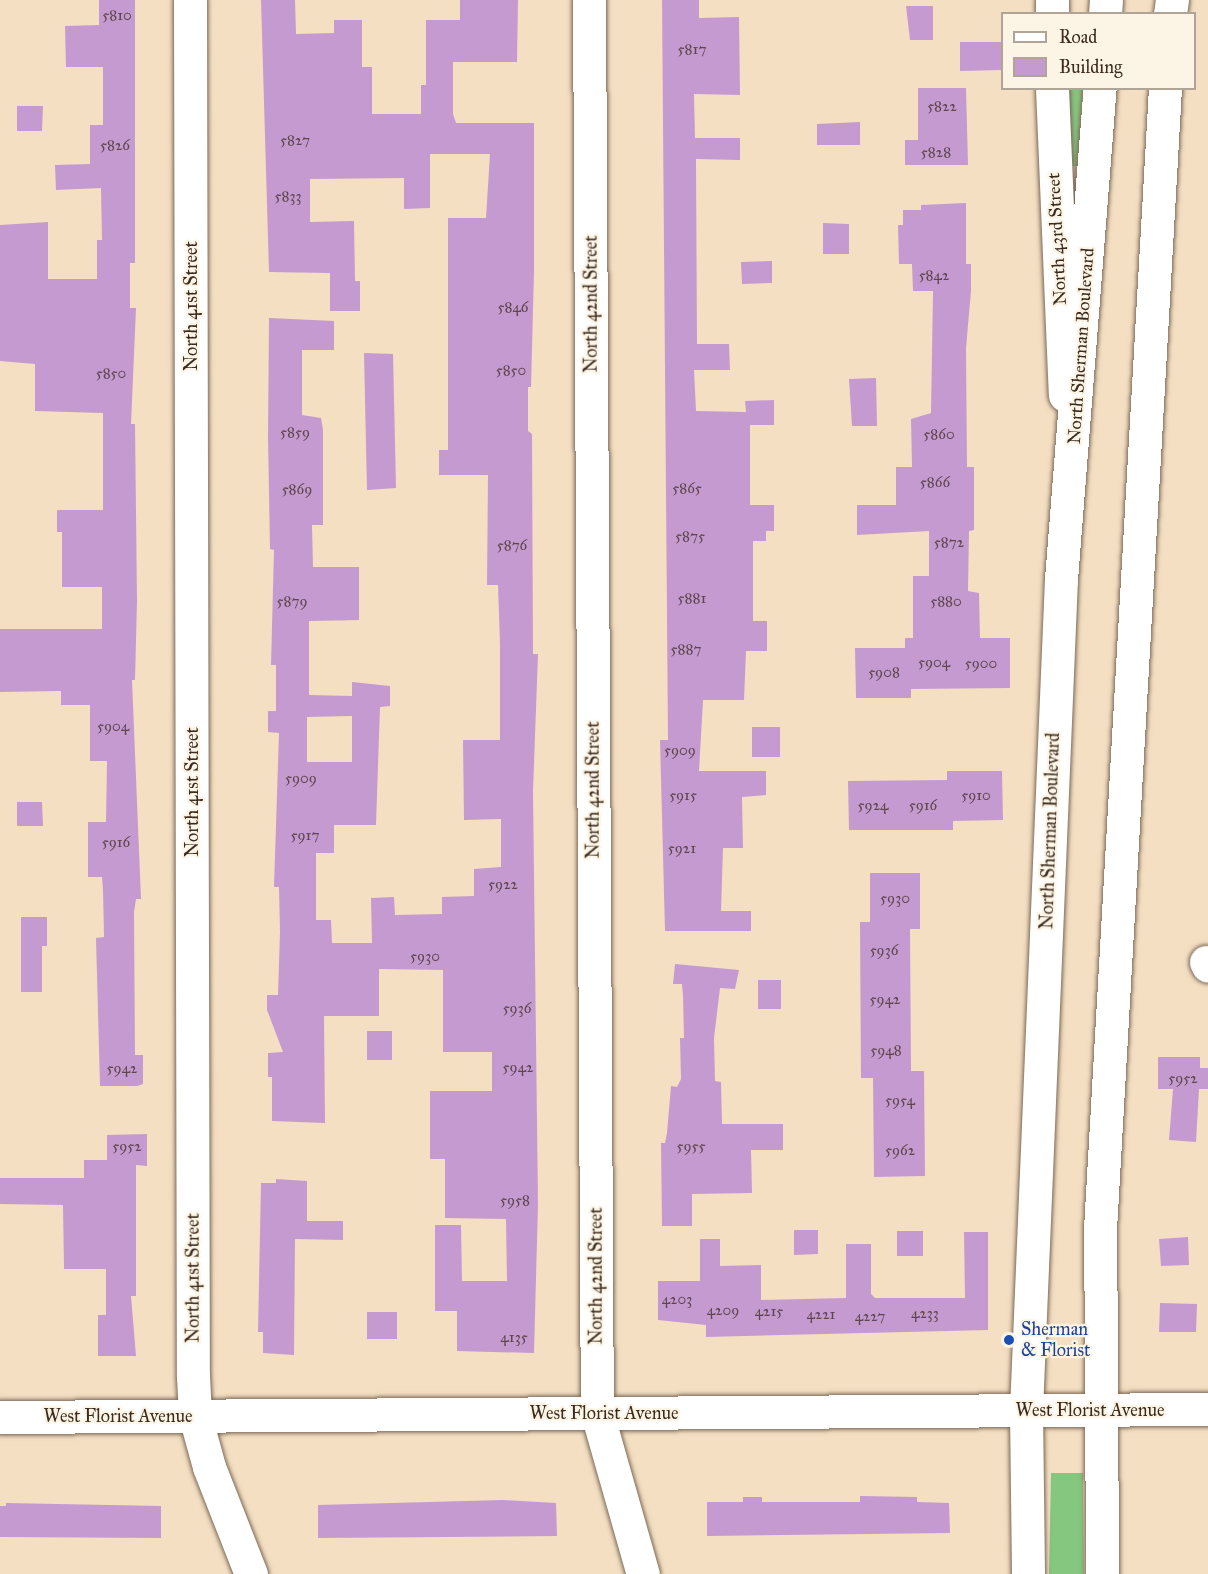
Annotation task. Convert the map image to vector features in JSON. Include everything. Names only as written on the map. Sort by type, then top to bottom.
[{"type":"street","name":"North 41st Street","points":[[190,0],[195,1416],[209,1467],[251,1574]]},
{"type":"street","name":"North 42nd Street","points":[[589,0],[597,1413],[643,1574]]},
{"type":"street","name":"North 43rd Street","points":[[1052,90],[1070,497]]},
{"type":"street","name":"North Sherman Boulevard","points":[[1028,1574],[1026,1410],[1061,579],[1070,497],[1100,90]]},
{"type":"street","points":[[1102,1574],[1100,1229],[1165,90]]},
{"type":"street","name":"West Florist Avenue","points":[[0,1417],[1208,1409]]},
{"type":"green space","points":[[1069,90],[1083,90],[1078,166],[1069,166]]},
{"type":"green space","points":[[1051,1473],[1083,1473],[1084,1574],[1049,1574]]},
{"type":"building","points":[[99,0],[135,0],[135,263],[130,263],[130,308],[136,308],[131,424],[135,424],[137,601],[135,680],[132,680],[141,899],[136,899],[134,912],[135,1055],[143,1055],[143,1084],[137,1086],[100,1086],[96,938],[104,937],[103,890],[102,877],[88,877],[88,822],[106,822],[107,761],[90,761],[90,705],[61,705],[61,691],[0,692],[0,629],[102,629],[102,587],[62,587],[62,532],[57,532],[57,510],[103,510],[103,413],[35,411],[35,364],[0,361],[0,225],[48,222],[48,279],[97,279],[97,240],[102,240],[101,188],[56,190],[55,165],[90,164],[90,125],[103,125],[103,67],[66,67],[65,26],[99,25]]},
{"type":"building","points":[[261,0],[295,0],[296,34],[334,33],[334,20],[362,20],[362,67],[372,67],[372,114],[421,114],[421,85],[426,85],[426,20],[460,20],[460,0],[518,0],[517,62],[453,62],[453,114],[456,123],[534,123],[534,271],[528,431],[532,434],[533,654],[538,654],[533,791],[538,1204],[534,1353],[457,1351],[457,1311],[435,1311],[435,1225],[461,1225],[462,1281],[507,1281],[506,1219],[445,1218],[445,1159],[430,1159],[430,1091],[492,1091],[492,1052],[443,1052],[443,970],[379,969],[379,1016],[324,1016],[325,1123],[272,1121],[272,1077],[268,1077],[268,1053],[283,1052],[267,1010],[267,995],[278,995],[280,932],[279,887],[274,887],[279,733],[268,732],[268,711],[276,711],[276,665],[271,665],[274,550],[270,549],[269,318],[334,321],[334,350],[302,350],[302,415],[321,418],[323,430],[323,525],[312,525],[313,567],[359,567],[359,620],[309,621],[309,695],[352,696],[352,682],[390,686],[390,706],[380,707],[376,825],[334,825],[334,853],[316,853],[316,920],[331,920],[332,943],[372,943],[371,898],[394,897],[395,915],[442,914],[442,897],[474,896],[474,869],[501,867],[501,819],[464,820],[463,740],[500,740],[498,585],[487,585],[488,475],[439,475],[439,450],[448,450],[448,218],[486,218],[490,154],[430,154],[430,208],[404,209],[404,178],[310,179],[310,222],[354,221],[355,281],[360,281],[360,311],[330,311],[330,273],[269,272]],"holes":[[[352,716],[352,762],[307,762],[307,717]]]},
{"type":"building","points":[[662,0],[699,0],[699,18],[739,17],[740,95],[694,94],[695,138],[740,138],[740,160],[696,159],[697,344],[729,344],[730,370],[694,370],[696,411],[746,412],[745,401],[774,400],[774,425],[750,425],[750,505],[774,505],[774,531],[766,531],[766,541],[753,541],[753,621],[767,621],[767,651],[746,651],[744,700],[703,700],[699,771],[766,771],[766,795],[742,797],[743,848],[723,848],[721,911],[751,911],[751,931],[665,931],[660,740],[668,740]]},
{"type":"building","points":[[906,6],[933,6],[933,40],[910,40]]},
{"type":"building","points":[[960,42],[1001,42],[1001,70],[960,71]]},
{"type":"building","points":[[918,88],[966,88],[968,165],[905,165],[905,140],[918,140]]},
{"type":"building","points":[[17,106],[43,106],[42,131],[17,131]]},
{"type":"building","points":[[860,122],[860,145],[817,145],[817,124]]},
{"type":"building","points":[[966,203],[966,264],[971,264],[966,348],[967,467],[974,467],[974,530],[969,531],[968,591],[979,593],[980,638],[1010,638],[1010,688],[911,689],[911,698],[856,698],[855,648],[905,648],[905,638],[913,638],[913,576],[929,576],[929,531],[857,535],[857,505],[896,505],[896,467],[912,467],[911,419],[931,413],[933,291],[913,291],[912,264],[899,264],[898,225],[903,225],[903,210],[921,210],[921,205]]},
{"type":"building","points":[[823,223],[849,224],[849,254],[823,254]]},
{"type":"building","points":[[772,261],[772,283],[742,284],[741,262]]},
{"type":"building","points":[[364,353],[393,354],[396,488],[367,490]]},
{"type":"building","points":[[876,378],[877,426],[852,426],[849,379]]},
{"type":"building","points":[[752,727],[780,727],[780,757],[752,757]]},
{"type":"building","points":[[947,771],[1002,771],[1003,820],[953,821],[953,830],[849,830],[848,781],[947,780]]},
{"type":"building","points":[[17,802],[42,802],[43,826],[17,826]]},
{"type":"building","points":[[870,873],[920,873],[920,929],[910,929],[911,1071],[924,1071],[925,1176],[874,1177],[873,1078],[861,1078],[860,922],[870,922]]},
{"type":"building","points":[[21,917],[47,917],[47,946],[42,946],[42,992],[21,992]]},
{"type":"building","points":[[675,964],[739,970],[735,989],[720,988],[714,1038],[715,1081],[721,1082],[722,1124],[783,1124],[783,1150],[751,1150],[752,1193],[692,1194],[692,1226],[662,1226],[661,1143],[665,1143],[667,1133],[671,1086],[677,1087],[681,1079],[680,1038],[684,1038],[682,984],[673,984]]},
{"type":"building","points":[[758,980],[781,980],[781,1009],[758,1009]]},
{"type":"building","points":[[367,1031],[392,1031],[392,1060],[367,1060]]},
{"type":"building","points":[[1158,1057],[1200,1057],[1200,1068],[1208,1068],[1208,1089],[1199,1089],[1196,1142],[1169,1140],[1173,1089],[1158,1089]]},
{"type":"building","points":[[147,1134],[147,1166],[136,1165],[136,1296],[131,1296],[136,1356],[98,1356],[98,1315],[106,1315],[106,1269],[64,1269],[63,1205],[0,1204],[0,1178],[84,1178],[84,1160],[107,1160],[107,1135]]},
{"type":"building","points":[[276,1179],[307,1181],[307,1221],[343,1221],[343,1240],[295,1239],[294,1355],[263,1353],[263,1332],[258,1332],[261,1183],[276,1183]]},
{"type":"building","points":[[794,1230],[818,1230],[818,1254],[794,1255]]},
{"type":"building","points":[[897,1231],[923,1231],[923,1256],[897,1256]]},
{"type":"building","points":[[964,1232],[988,1232],[988,1330],[706,1337],[706,1325],[658,1320],[658,1281],[700,1281],[700,1239],[720,1239],[720,1266],[761,1265],[761,1300],[846,1298],[846,1244],[871,1244],[871,1294],[875,1298],[965,1298]]},
{"type":"building","points":[[1188,1237],[1189,1265],[1161,1266],[1159,1239]]},
{"type":"building","points":[[1160,1303],[1197,1304],[1196,1332],[1159,1332]]},
{"type":"building","points":[[367,1312],[397,1312],[397,1339],[367,1339]]},
{"type":"building","points":[[860,1496],[917,1497],[917,1502],[949,1503],[950,1533],[707,1536],[707,1502],[743,1502],[743,1497],[762,1497],[762,1502],[860,1502]]},
{"type":"building","points":[[503,1500],[556,1503],[557,1536],[318,1538],[318,1505]]},
{"type":"building","points":[[6,1503],[161,1506],[161,1538],[0,1537],[0,1506],[6,1506]]},
{"type":"place","name":"Sherman & Florist","points":[[1009,1340]]}]
